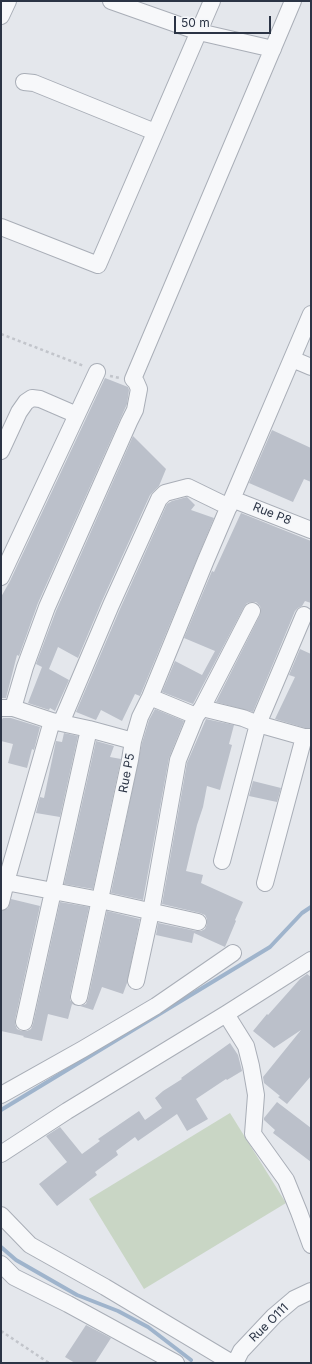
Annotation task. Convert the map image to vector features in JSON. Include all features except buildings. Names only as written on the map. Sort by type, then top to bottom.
[{"type":"street","points":[[1,16],[8,1]]},
{"type":"street","points":[[111,1],[198,32],[273,48]]},
{"type":"street","points":[[1,227],[98,265],[212,1]]},
{"type":"street","points":[[133,741],[7,708],[25,667],[47,607],[128,422],[135,410],[139,389],[133,379],[293,1]]},
{"type":"street","points":[[24,82],[34,83],[155,132]]},
{"type":"street","name":"Rue P5","points":[[79,997],[133,741],[140,717],[150,697],[206,560],[311,314]]},
{"type":"street","points":[[292,359],[311,367]]},
{"type":"street","points":[[1,577],[97,372]]},
{"type":"street","points":[[1,451],[19,412],[26,402],[32,398],[40,399],[77,415]]},
{"type":"street","name":"Rue P8","points":[[1,902],[3,882],[56,722],[159,499],[165,493],[188,487],[311,530]]},
{"type":"street","points":[[136,981],[151,912],[178,760],[199,712],[252,611]]},
{"type":"street","points":[[222,861],[258,724],[304,615]]},
{"type":"street","points":[[150,697],[199,712],[243,718],[258,724],[307,737],[265,883]]},
{"type":"street","points":[[24,1022],[89,729]]},
{"type":"street","points":[[3,882],[100,900],[198,922]]},
{"type":"street","points":[[1,1095],[156,1006],[233,953]]},
{"type":"street","points":[[1,1154],[68,1110],[226,1014],[311,960]]},
{"type":"street","points":[[226,1014],[246,1046],[251,1066],[256,1095],[253,1134],[286,1180],[311,1245]]},
{"type":"street","points":[[1,1215],[30,1245],[105,1287],[233,1363]]},
{"type":"street","points":[[1,1264],[14,1278],[68,1304],[176,1363]]},
{"type":"street","name":"Rue O111","points":[[233,1363],[241,1351],[274,1316],[294,1299],[311,1290]]},
{"type":"path","points":[[1,334],[97,372],[116,378],[133,379]]},
{"type":"path","points":[[1,1331],[50,1363]]},
{"type":"green space","points":[[230,1113],[286,1203],[144,1289],[89,1199]]},
{"type":"waterway","points":[[1,1110],[270,947],[302,913],[311,907]]},
{"type":"waterway","points":[[1,1247],[16,1260],[77,1295],[118,1311],[148,1327],[191,1360]]}]
